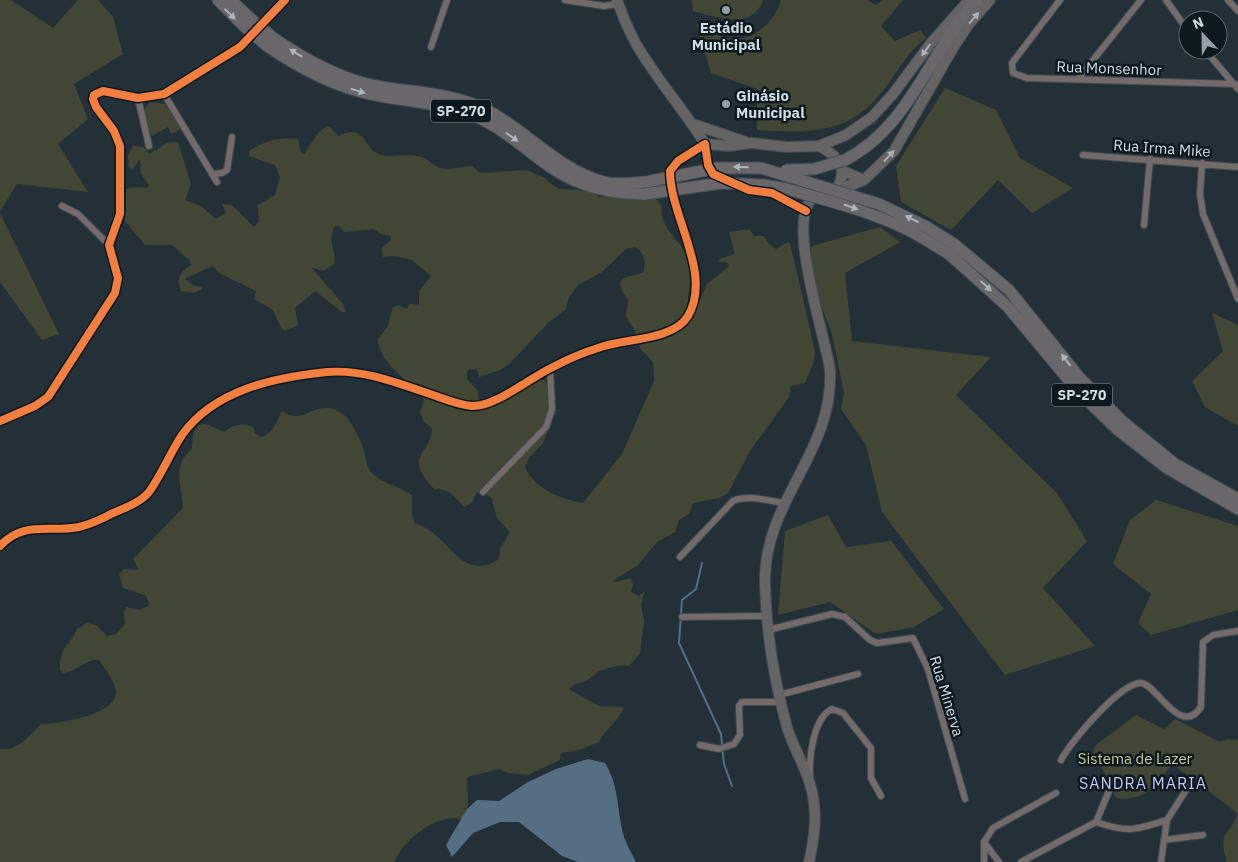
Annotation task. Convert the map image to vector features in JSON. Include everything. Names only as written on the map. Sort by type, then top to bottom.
[{"type":"highway","name":"SP-270","points":[[218,0],[248,23],[288,60],[338,84],[368,94],[434,104],[477,117],[513,138],[554,169],[589,187],[608,192],[644,194],[722,183],[764,185],[832,201],[884,219],[952,249],[1008,307],[1077,390],[1118,430],[1167,468],[1238,509]]},
{"type":"highway","name":"SP-270","points":[[231,0],[248,23]]},
{"type":"highway","points":[[761,168],[814,169],[842,163],[874,143],[890,126],[923,81],[960,20],[977,0]]},
{"type":"highway","name":"SP-270","points":[[270,42],[312,63],[367,84],[438,94],[483,109],[520,131],[557,160],[588,176],[606,182],[646,182],[717,168],[761,168],[879,204],[925,226],[952,249],[1009,290],[1079,377],[1122,421],[1175,464],[1238,499]]},
{"type":"main road","points":[[693,124],[752,143],[787,147],[819,146],[846,135],[872,117],[893,94],[931,43],[969,0]]},
{"type":"main road","points":[[809,862],[816,818],[810,782],[790,737],[780,699],[768,630],[765,580],[769,545],[784,503],[818,439],[829,391],[830,370],[806,266],[804,247],[806,211],[808,203],[814,196],[834,192],[864,180],[894,151],[953,48],[969,24],[990,0]]},
{"type":"main road","points":[[617,2],[636,43],[705,144],[729,146],[752,143]]},
{"type":"main road","points":[[834,192],[840,183],[846,135]]},
{"type":"main road","points":[[819,146],[864,180]]},
{"type":"street","points":[[109,245],[120,214],[120,146],[114,131],[93,99],[96,93],[103,91],[138,98],[164,94],[240,47],[273,15],[285,0]]},
{"type":"street","points":[[431,47],[447,0]]},
{"type":"street","points":[[565,0],[604,6],[617,2]]},
{"type":"street","name":"Rua Monsenhor","points":[[1060,0],[1012,63],[1013,73],[1018,76],[1027,78],[1078,78],[1237,86]]},
{"type":"street","points":[[1078,78],[1141,0]]},
{"type":"street","points":[[1166,0],[1178,17]]},
{"type":"street","points":[[1228,0],[1238,11]]},
{"type":"street","points":[[1214,60],[1237,86]]},
{"type":"street","points":[[164,94],[217,182]]},
{"type":"street","points":[[138,98],[149,146]]},
{"type":"street","points":[[212,174],[222,174],[227,170],[232,137]]},
{"type":"street","points":[[0,546],[21,531],[33,528],[58,529],[79,527],[95,522],[135,503],[149,493],[182,436],[203,412],[229,396],[265,384],[323,373],[360,372],[458,404],[480,406],[550,368],[600,347],[667,333],[688,317],[697,289],[696,275],[672,194],[670,171],[678,161],[705,144],[708,165],[714,174],[749,190],[772,194],[806,211]]},
{"type":"street","name":"Rua Irma Mike","points":[[1083,155],[1238,167]]},
{"type":"street","points":[[1144,225],[1150,159]]},
{"type":"street","points":[[1202,163],[1200,194],[1203,214],[1238,300]]},
{"type":"street","points":[[0,421],[36,406],[48,397],[112,300],[118,278],[109,245],[78,214],[62,206]]},
{"type":"street","points":[[483,492],[546,428],[552,409],[550,368]]},
{"type":"street","points":[[680,557],[733,501],[739,498],[754,498],[784,503]]},
{"type":"street","name":"Rua Minerva","points":[[768,630],[832,614],[844,617],[870,640],[877,643],[907,637],[913,638],[928,669],[965,799]]},
{"type":"street","points":[[682,617],[767,616]]},
{"type":"street","points":[[1061,760],[1079,733],[1121,694],[1140,683],[1152,690],[1157,697],[1181,715],[1191,715],[1197,712],[1201,707],[1203,646],[1206,638],[1238,631]]},
{"type":"street","points":[[700,745],[719,749],[730,747],[740,735],[740,704],[780,699],[858,674]]},
{"type":"street","points":[[810,782],[809,753],[825,715],[832,709],[843,713],[855,730],[869,744],[871,748],[871,778],[881,796]]},
{"type":"street","points":[[1161,862],[1167,820],[1190,784]]},
{"type":"street","points":[[1021,862],[1096,822],[1109,791]]},
{"type":"street","points":[[984,862],[984,842],[993,828],[1056,793]]},
{"type":"street","points":[[1096,822],[1119,830],[1130,830],[1167,820]]},
{"type":"street","points":[[1164,840],[1204,835]]},
{"type":"street","points":[[984,842],[999,862]]},
{"type":"green space","points":[[0,0],[11,0],[53,28],[78,0],[98,0],[113,17],[123,54],[74,84],[88,119],[58,144],[88,192],[17,184],[0,211]]},
{"type":"green space","name":"Estádio Municipal","points":[[692,0],[763,0],[758,10],[751,16],[743,19],[733,19],[693,11]]},
{"type":"green space","points":[[781,0],[867,0],[876,5],[883,0],[903,0],[881,26],[895,41],[920,30],[927,38],[910,53],[875,101],[861,113],[846,122],[814,130],[757,130],[757,89],[711,73],[696,23],[715,34],[736,39],[744,38],[758,32],[770,21]]},
{"type":"green space","points":[[945,88],[996,110],[1020,158],[1073,188],[1032,213],[998,180],[951,230],[901,202],[896,166]]},
{"type":"green space","points":[[150,102],[165,104],[183,128],[171,134],[168,127],[152,136],[144,114]]},
{"type":"green space","points":[[327,126],[338,136],[353,132],[362,137],[378,154],[421,157],[437,167],[445,169],[472,166],[480,173],[527,170],[545,178],[552,185],[561,189],[590,191],[599,197],[608,197],[628,190],[657,200],[662,207],[664,222],[683,248],[689,262],[689,313],[698,304],[707,284],[729,266],[727,262],[719,262],[719,259],[735,254],[729,232],[749,229],[754,236],[764,236],[769,244],[776,249],[788,242],[790,243],[815,351],[814,361],[805,383],[791,386],[789,397],[750,451],[728,493],[719,498],[693,503],[689,514],[679,520],[675,532],[657,542],[638,565],[614,580],[615,582],[631,578],[633,585],[631,592],[639,596],[645,591],[641,604],[644,621],[640,653],[630,665],[616,666],[599,671],[586,681],[575,684],[569,689],[599,706],[624,707],[599,742],[579,750],[561,753],[560,760],[528,775],[508,773],[499,769],[467,777],[468,805],[462,819],[442,820],[422,830],[405,845],[394,862],[0,862],[0,749],[12,748],[18,745],[28,738],[41,724],[85,717],[107,707],[114,700],[116,692],[114,684],[99,660],[91,661],[63,673],[60,670],[62,655],[77,629],[87,623],[96,625],[107,636],[116,634],[125,624],[124,613],[126,607],[139,610],[148,606],[149,602],[145,595],[123,588],[119,574],[124,569],[139,570],[133,559],[183,508],[179,476],[180,469],[186,455],[192,449],[193,434],[198,425],[206,424],[224,432],[235,426],[245,425],[253,427],[255,433],[261,437],[272,430],[282,411],[297,416],[317,409],[333,409],[343,414],[352,425],[363,446],[368,467],[373,474],[377,478],[412,495],[412,514],[415,524],[426,528],[464,561],[474,565],[485,565],[499,559],[500,549],[510,532],[497,518],[492,499],[485,492],[476,493],[472,503],[464,507],[448,492],[434,489],[424,477],[420,468],[419,461],[431,437],[432,428],[424,422],[420,412],[423,405],[423,395],[410,385],[388,362],[381,351],[378,339],[388,326],[393,307],[398,305],[407,309],[409,304],[419,305],[419,291],[431,276],[412,260],[394,256],[383,257],[382,247],[391,240],[391,236],[381,234],[374,229],[345,232],[338,226],[335,226],[331,236],[335,259],[334,264],[323,271],[311,267],[343,304],[346,312],[342,312],[315,291],[295,308],[298,325],[285,331],[281,328],[273,310],[254,299],[256,291],[221,274],[212,266],[185,279],[193,285],[203,288],[198,292],[181,291],[179,279],[184,270],[191,265],[189,260],[172,245],[145,245],[125,221],[126,189],[136,187],[147,188],[149,185],[141,174],[140,159],[133,169],[129,167],[128,155],[133,146],[143,147],[150,154],[167,143],[178,142],[191,184],[185,200],[201,206],[216,219],[226,213],[222,204],[232,205],[254,227],[259,222],[258,205],[275,195],[280,177],[275,165],[249,156],[249,151],[267,142],[291,138],[298,139],[301,153],[304,154],[319,132]],"holes":[[[635,247],[644,258],[644,272],[623,279],[620,286],[628,300],[626,317],[634,329],[640,348],[653,362],[654,381],[622,454],[583,503],[566,499],[541,487],[534,481],[525,467],[529,458],[543,443],[557,409],[554,409],[545,380],[540,380],[503,400],[479,404],[478,391],[467,379],[467,370],[477,369],[479,377],[500,370],[510,363],[549,322],[566,309],[569,297],[578,285],[602,272],[626,249]]]},
{"type":"green space","points":[[0,213],[59,334],[42,340],[0,282]]},
{"type":"green space","points":[[880,227],[900,242],[845,273],[852,341],[991,357],[956,395],[1057,493],[1087,541],[1043,588],[1095,646],[1005,675],[882,512],[866,445],[841,409],[844,393],[832,334],[806,265],[812,246]]},
{"type":"green space","points":[[1212,313],[1238,325],[1238,426],[1205,407],[1192,381],[1223,351]]},
{"type":"green space","points":[[1156,500],[1238,526],[1238,610],[1151,635],[1138,623],[1151,594],[1113,564],[1130,520]]},
{"type":"green space","points":[[828,515],[846,547],[891,541],[944,609],[914,627],[876,634],[830,602],[778,615],[785,531]]},
{"type":"green space","name":"Sistema de Lazer","points":[[1136,715],[1164,729],[1175,719],[1220,742],[1228,739],[1238,740],[1238,862],[1227,862],[1223,843],[1226,834],[1235,821],[1237,813],[1173,764],[1155,785],[1143,794],[1127,799],[1116,798],[1104,772],[1091,754],[1097,744]]},
{"type":"water","points":[[588,759],[605,763],[609,771],[615,787],[623,833],[636,862],[578,862],[562,856],[519,822],[500,822],[473,833],[452,857],[446,845],[467,809],[477,800],[499,801],[528,782],[556,769]]},
{"type":"waterway","points":[[702,563],[696,589],[682,600],[679,643],[721,734],[724,764],[732,786]]},
{"type":"cycle path","points":[[0,421],[35,406],[48,397],[115,293],[118,278],[109,245],[120,214],[120,146],[114,131],[96,107],[93,99],[94,95],[103,91],[138,98],[164,94],[240,47],[285,0]]},
{"type":"cycle path","points":[[0,546],[18,533],[37,529],[79,527],[137,502],[149,492],[182,435],[195,420],[211,407],[247,388],[307,374],[327,372],[355,373],[382,378],[462,405],[481,405],[502,397],[562,362],[580,354],[609,345],[647,338],[671,330],[681,324],[688,316],[694,299],[696,282],[693,263],[676,207],[670,171],[678,161],[705,144],[708,165],[713,174],[749,190],[772,193],[806,211]]},
{"type":"place","name":"Estádio Municipal","points":[[726,10]]},
{"type":"place","name":"Ginásio Municipal","points":[[726,104]]},
{"type":"district","name":"SANDRA MARIA","points":[[1143,783]]}]
